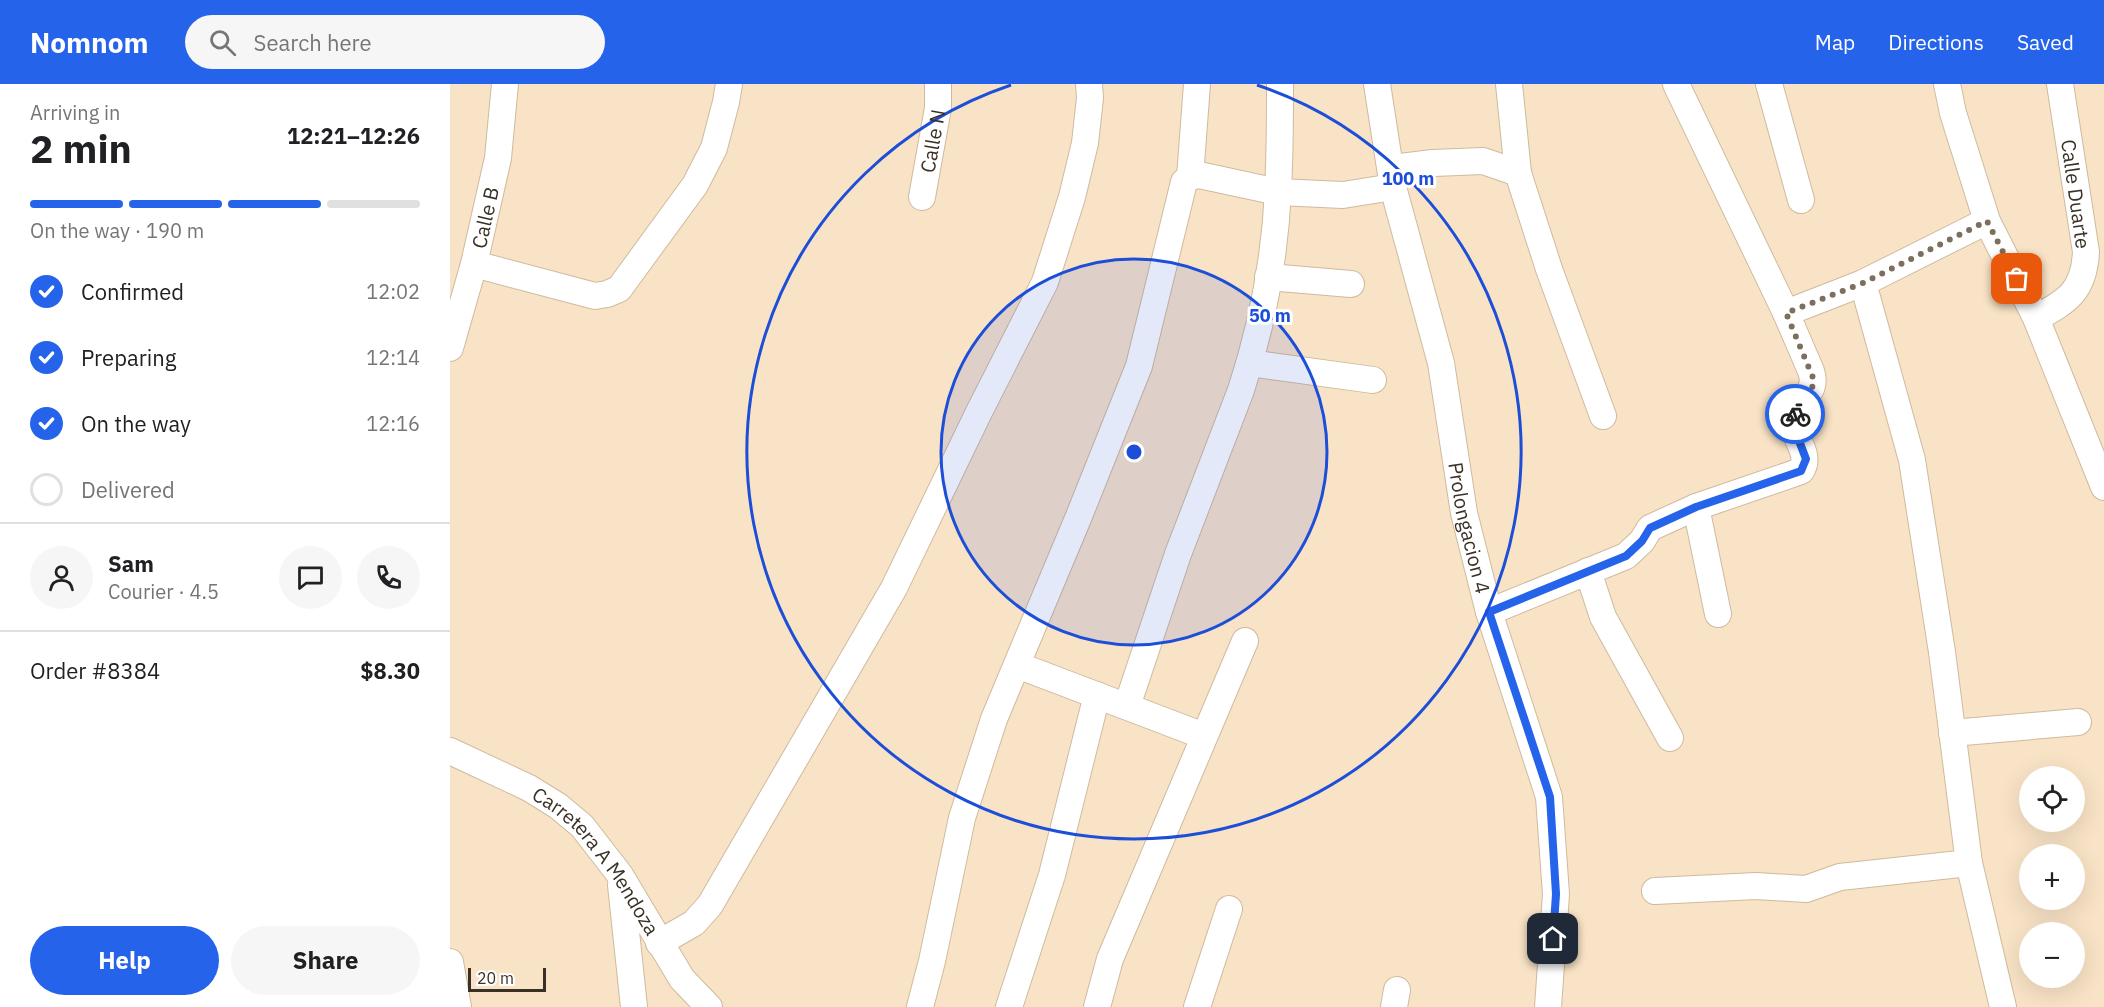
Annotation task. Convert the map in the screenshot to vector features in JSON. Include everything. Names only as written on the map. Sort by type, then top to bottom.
[{"type":"street","name":"Calle B","points":[[450,348],[457,293],[474,264],[498,158],[505,84]]},
{"type":"street","points":[[474,264],[595,296],[619,289],[694,185],[714,148],[729,84]]},
{"type":"street","name":"Calle N","points":[[922,197],[938,108],[938,84]]},
{"type":"street","points":[[659,943],[694,923],[710,905],[894,588],[1045,282],[1072,197],[1084,143],[1090,98],[1089,84]]},
{"type":"street","points":[[1190,177],[1197,84]]},
{"type":"street","points":[[1127,706],[1178,554],[1250,363],[1269,277],[1278,192],[1280,84]]},
{"type":"street","name":"Prolongacion 4","points":[[1377,84],[1392,178],[1441,363],[1464,513],[1489,612],[1550,797],[1556,894],[1548,1007]]},
{"type":"street","points":[[1509,84],[1518,173],[1549,269],[1603,416]]},
{"type":"street","points":[[1489,612],[1626,556],[1642,541],[1650,528],[1696,507],[1801,471],[1805,466],[1806,459],[1793,425],[1793,417],[1812,388],[1814,380],[1786,313],[1676,84]]},
{"type":"street","points":[[1769,84],[1800,200]]},
{"type":"street","points":[[1947,84],[1953,113],[1987,221],[2036,318],[2104,487]]},
{"type":"street","name":"Calle Duarte","points":[[2036,318],[2060,305],[2092,279],[2085,267],[2086,252],[2060,84]]},
{"type":"street","points":[[920,1007],[962,818],[994,719],[1140,366],[1184,182],[1190,177],[1199,175],[1278,192],[1343,195],[1432,163],[1483,161],[1518,173]]},
{"type":"street","points":[[1786,313],[1863,283],[1987,221]]},
{"type":"street","points":[[1269,277],[1351,284]]},
{"type":"street","points":[[1863,283],[1912,460],[1952,733],[1968,863],[2003,1007]]},
{"type":"street","points":[[1250,363],[1373,380]]},
{"type":"street","points":[[1696,507],[1718,614]]},
{"type":"street","points":[[1588,571],[1603,617],[1670,738]]},
{"type":"street","points":[[1097,1007],[1110,959],[1245,641]]},
{"type":"street","points":[[1017,665],[1204,736]]},
{"type":"street","points":[[1009,1007],[1052,875],[1097,695]]},
{"type":"street","points":[[1952,733],[2078,722]]},
{"type":"street","name":"Carretera A Mendoza","points":[[450,751],[529,788],[558,806],[582,826],[620,876],[682,979],[709,1007]]},
{"type":"street","points":[[1655,891],[1756,886],[1806,889],[1840,877],[1968,863]]},
{"type":"street","points":[[620,876],[634,1007]]},
{"type":"street","points":[[1197,1007],[1229,909]]},
{"type":"street","points":[[450,962],[458,1007]]},
{"type":"way so far","points":[[1795,414],[1812,388],[1814,380],[1786,313],[1863,283],[1987,221],[2017,279]]},
{"type":"route","points":[[1553,939],[1556,894],[1550,797],[1489,612],[1626,556],[1642,541],[1650,528],[1665,521],[1696,507],[1801,471],[1806,459],[1793,425],[1795,414]]}]
